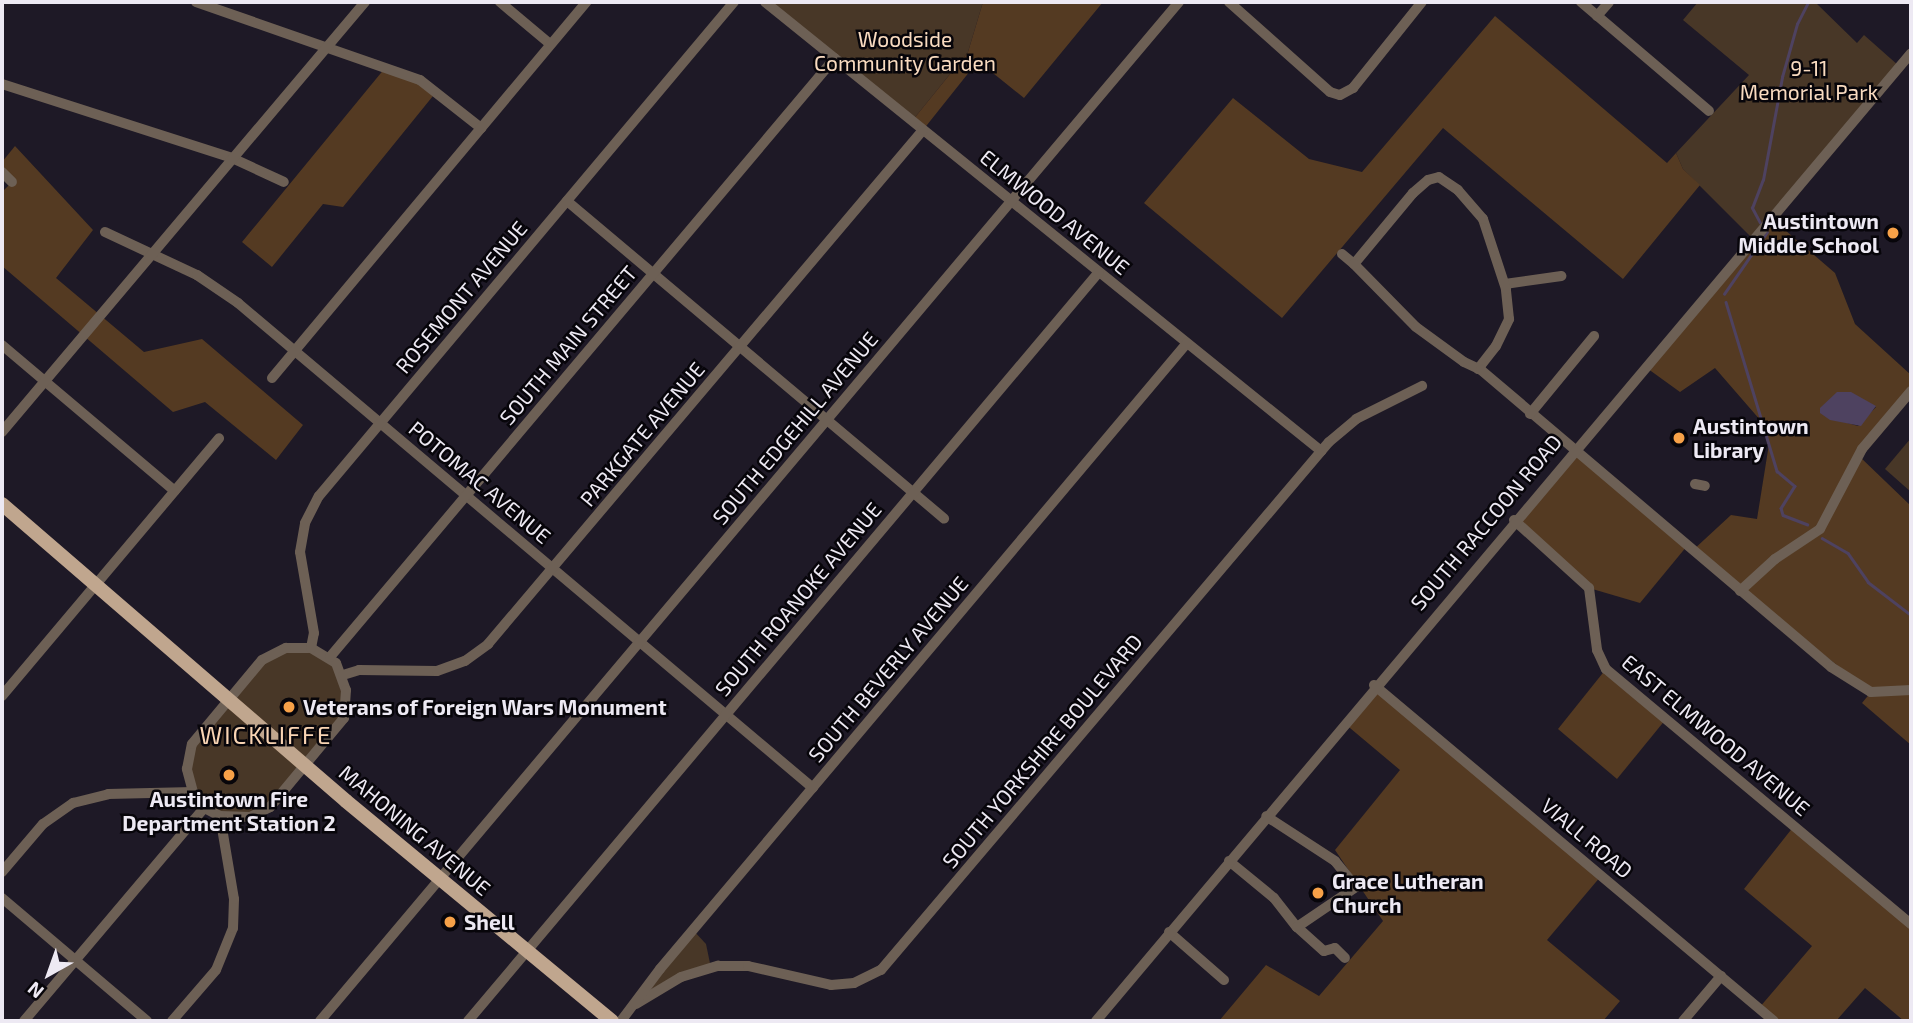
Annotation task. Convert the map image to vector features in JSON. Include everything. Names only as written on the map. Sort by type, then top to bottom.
[{"type":"main road","name":"MAHONING AVENUE","points":[[2,504],[306,766],[611,1021]]},
{"type":"street","points":[[196,2],[420,80],[481,128]]},
{"type":"street","points":[[2,432],[365,2]]},
{"type":"street","points":[[500,2],[550,44]]},
{"type":"street","points":[[272,378],[586,2]]},
{"type":"street","name":"ROSEMONT AVENUE","points":[[312,648],[314,633],[300,562],[305,523],[319,496],[734,2]]},
{"type":"street","name":"ELMWOOD AVENUE","points":[[765,2],[1321,451]]},
{"type":"street","name":"SOUTH EDGEHILL AVENUE","points":[[320,1021],[1179,2]]},
{"type":"street","points":[[1229,2],[1330,92],[1340,95],[1353,88],[1422,2]]},
{"type":"street","points":[[1581,2],[1709,111]]},
{"type":"street","points":[[1597,16],[1609,2]]},
{"type":"street","name":"SOUTH RACCOON ROAD","points":[[1096,1021],[1374,685],[1911,52]]},
{"type":"street","name":"SOUTH MAIN STREET","points":[[330,657],[835,58]]},
{"type":"street","points":[[2,84],[232,158],[284,182]]},
{"type":"street","name":"PARKGATE AVENUE","points":[[343,675],[359,670],[437,671],[466,661],[488,645],[923,130]]},
{"type":"street","points":[[2,172],[12,182]]},
{"type":"street","points":[[1354,264],[1427,180],[1439,177],[1458,190],[1483,219],[1505,284],[1509,319],[1496,346],[1478,369]]},
{"type":"street","points":[[567,201],[944,518]]},
{"type":"street","name":"POTOMAC AVENUE","points":[[105,232],[215,286],[813,788]]},
{"type":"street","points":[[1342,254],[1416,327],[1478,369],[1740,591],[1860,687],[1884,694],[1911,690]]},
{"type":"street","name":"SOUTH ROANOKE AVENUE","points":[[468,1021],[1099,272]]},
{"type":"street","points":[[1505,284],[1561,276]]},
{"type":"street","points":[[1530,414],[1594,336]]},
{"type":"street","name":"SOUTH BEVERLY AVENUE","points":[[621,1021],[660,969],[1187,343]]},
{"type":"street","points":[[2,345],[175,491]]},
{"type":"street","name":"SOUTH YORKSHIRE BOULEVARD","points":[[636,1004],[681,977],[718,966],[748,966],[831,985],[854,982],[881,970],[1321,451],[1356,419],[1423,386]]},
{"type":"street","points":[[1740,591],[1775,559],[1820,529],[1862,449],[1911,391]]},
{"type":"street","points":[[2,696],[219,438]]},
{"type":"street","name":"EAST ELMWOOD AVENUE","points":[[1514,520],[1589,588],[1597,650],[1606,669],[1911,924]]},
{"type":"street","points":[[286,648],[312,648],[330,657],[343,675],[347,695],[344,718],[306,766],[264,812],[245,818],[219,816],[204,807],[192,792],[189,752],[228,699],[269,654],[286,648]]},
{"type":"street","name":"VIALL ROAD","points":[[1374,685],[1774,1021]]},
{"type":"street","points":[[2,872],[43,824],[73,803],[108,794],[192,792]]},
{"type":"street","points":[[24,1021],[204,807]]},
{"type":"street","points":[[172,1021],[216,970],[233,928],[234,899],[219,816]]},
{"type":"street","points":[[1266,816],[1335,861],[1356,887],[1297,927]]},
{"type":"street","points":[[1229,860],[1274,898],[1297,927],[1324,951],[1335,948],[1345,958]]},
{"type":"street","points":[[2,898],[147,1021]]},
{"type":"street","points":[[1169,932],[1224,980]]},
{"type":"street","points":[[1683,1021],[1721,976]]},
{"type":"green space","name":"Woodside Community Garden","points":[[765,2],[983,2],[968,52],[912,121]]},
{"type":"green space","name":"9-11 Memorial Park","points":[[1698,2],[1815,2],[1857,43],[1864,35],[1899,66],[1753,239],[1683,169],[1676,153],[1749,75],[1683,20]]},
{"type":"green space","points":[[1911,438],[1911,492],[1885,469]]},
{"type":"green space","points":[[286,648],[330,657],[347,708],[259,814],[208,811],[189,780],[189,752],[256,667]]},
{"type":"green space","points":[[693,930],[706,944],[711,968],[636,1004]]},
{"type":"shaded area","points":[[983,2],[1103,2],[1024,98],[978,61],[923,130],[912,121],[968,52]]},
{"type":"shaded area","points":[[1495,16],[1667,163],[1676,153],[1683,169],[1700,185],[1623,279],[1443,128],[1282,318],[1144,203],[1233,98],[1309,159],[1362,172]]},
{"type":"shaded area","points":[[385,68],[437,91],[343,207],[323,204],[272,267],[242,242]]},
{"type":"shaded area","points":[[15,146],[93,230],[56,278],[144,352],[202,339],[303,425],[276,460],[205,402],[173,412],[2,266],[2,192],[12,182],[2,172],[2,162]]},
{"type":"shaded area","points":[[1771,218],[1835,273],[1855,324],[1911,375],[1911,391],[1859,456],[1911,506],[1911,745],[1862,703],[1871,692],[1692,551],[1731,515],[1757,519],[1769,444],[1761,421],[1715,368],[1680,392],[1644,366]],"holes":[[[1851,393],[1876,407],[1858,426],[1844,422]]]},
{"type":"shaded area","points":[[1837,392],[1851,392],[1876,406],[1861,426],[1830,420],[1820,413],[1820,408]]},
{"type":"shaded area","points":[[1573,450],[1687,546],[1640,603],[1589,588],[1514,520]]},
{"type":"shaded area","points":[[1606,669],[1666,719],[1617,779],[1558,729]]},
{"type":"shaded area","points":[[1374,685],[1601,876],[1547,940],[1620,1001],[1603,1021],[1219,1021],[1266,965],[1319,996],[1383,921],[1335,850],[1400,770],[1344,723]]},
{"type":"shaded area","points":[[1794,826],[1911,924],[1911,1021],[1904,1021],[1865,988],[1836,1021],[1774,1021],[1759,1008],[1812,946],[1744,889]]},
{"type":"waterway","points":[[1760,223],[1752,208],[1763,180],[1782,77],[1797,24],[1808,2]]},
{"type":"waterway","points":[[1724,294],[1767,232]]},
{"type":"waterway","points":[[1726,302],[1777,471],[1795,486],[1781,508],[1783,515],[1807,524]]},
{"type":"waterway","points":[[1822,538],[1848,553],[1868,582],[1911,615]]},
{"type":"place","name":"Austintown Middle School","points":[[1893,233]]},
{"type":"place","name":"Austintown Library","points":[[1679,438]]},
{"type":"place","name":"Veterans of Foreign Wars Monument","points":[[289,707]]},
{"type":"place","name":"Austintown Fire Department Station 2","points":[[229,775]]},
{"type":"place","name":"Grace Lutheran Church","points":[[1318,893]]},
{"type":"place","name":"Shell","points":[[450,922]]},
{"type":"district","name":"WICKLIFFE","points":[[266,735]]}]
